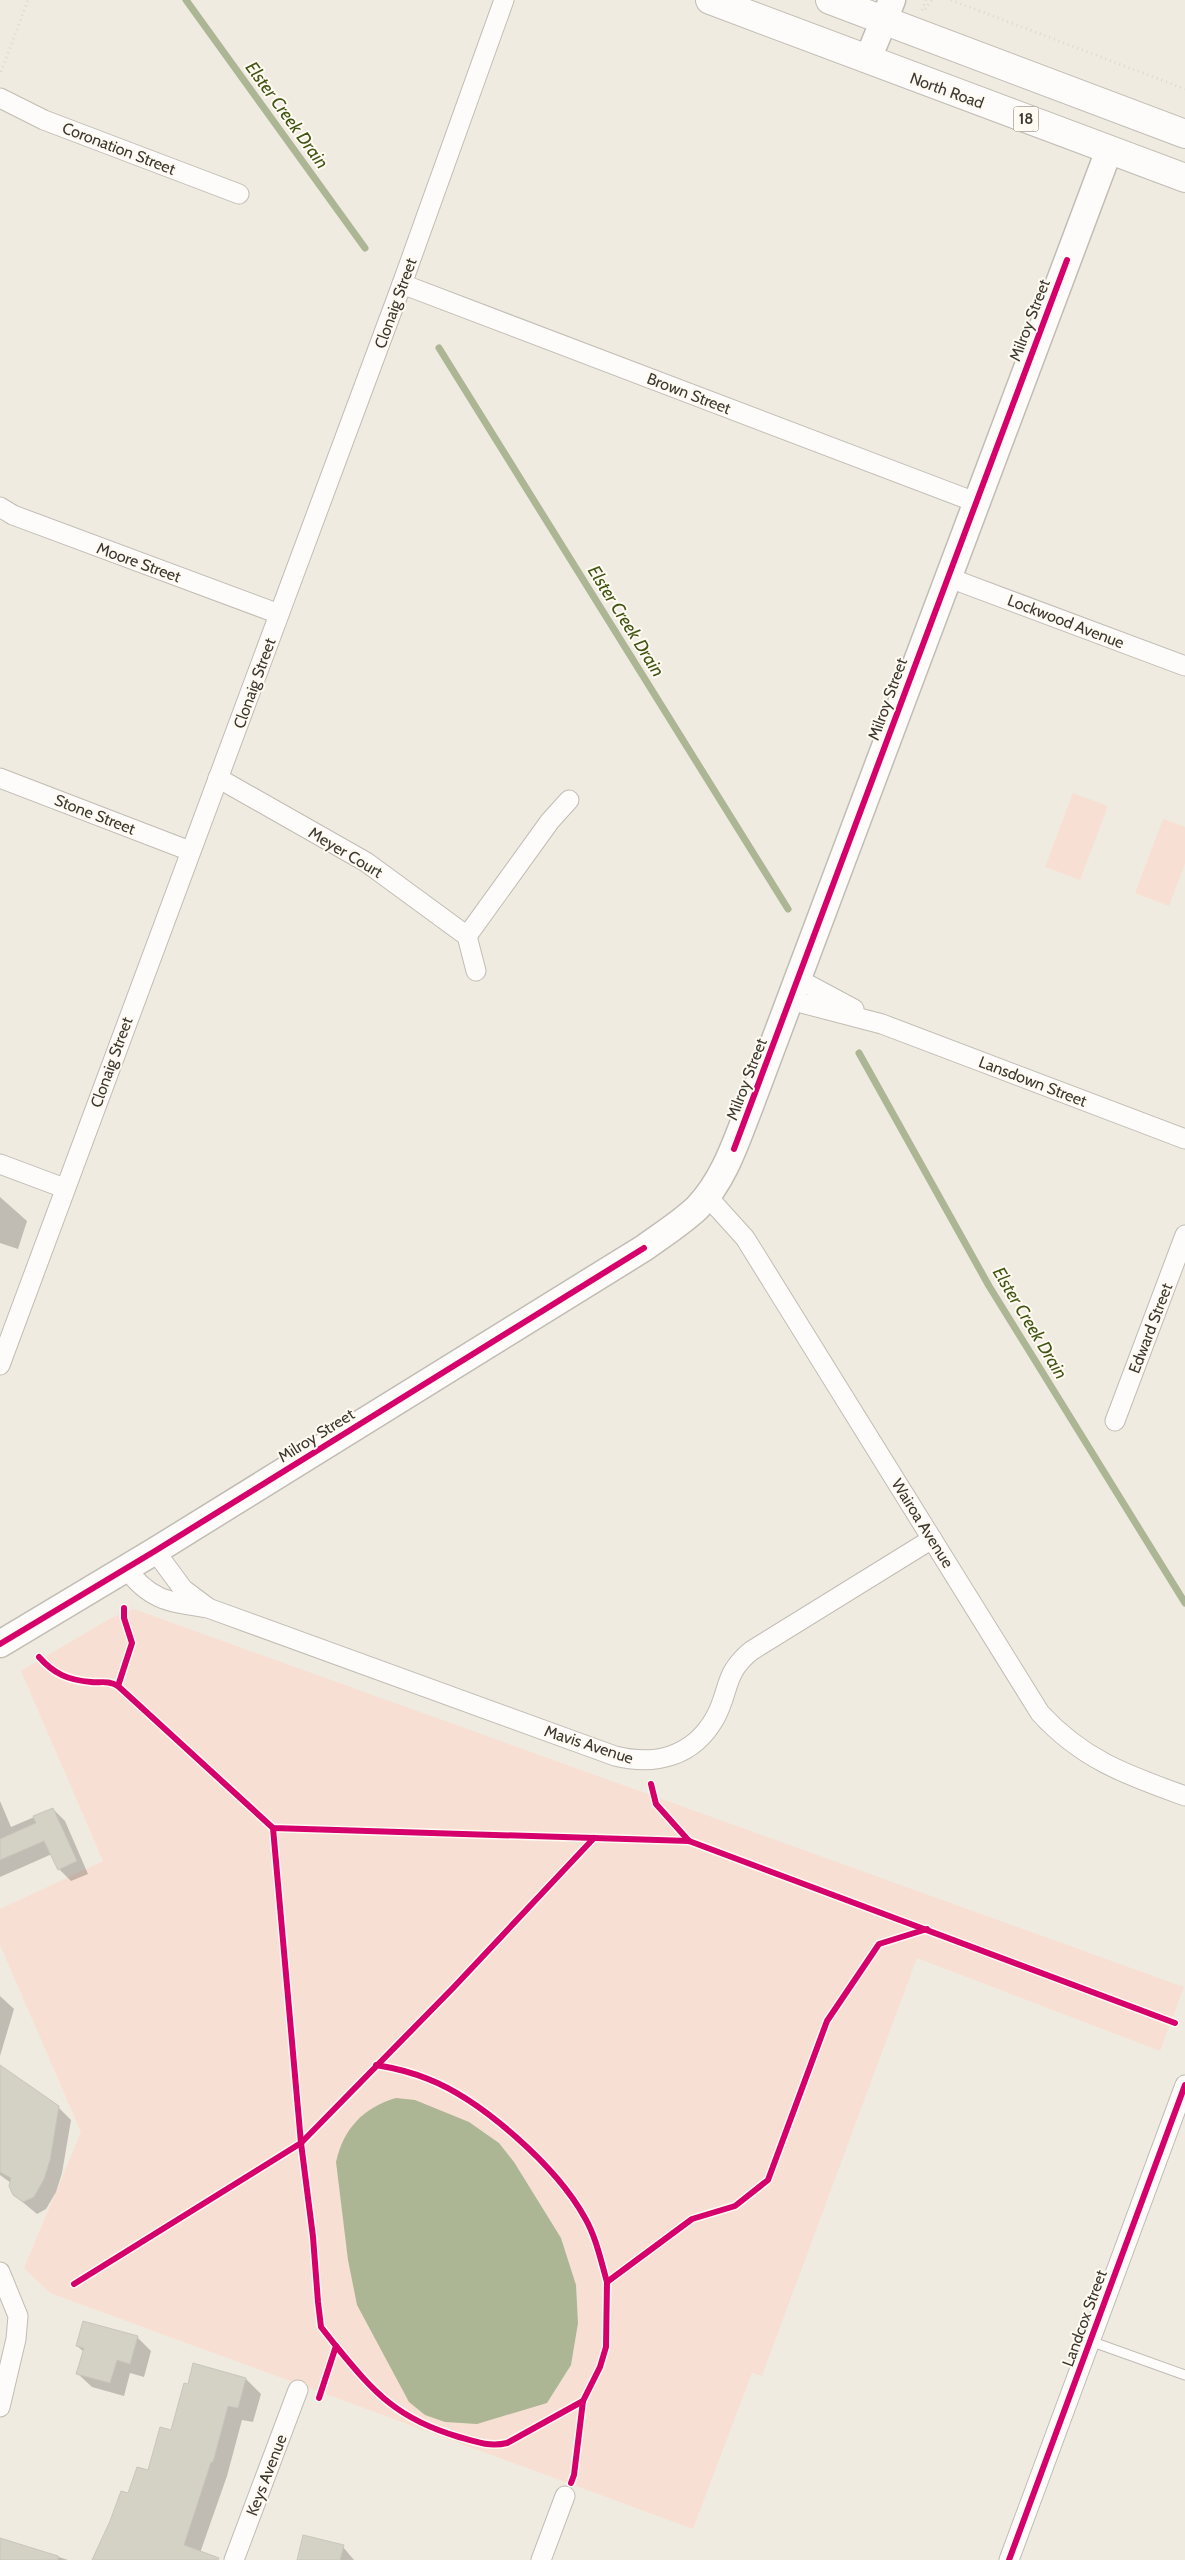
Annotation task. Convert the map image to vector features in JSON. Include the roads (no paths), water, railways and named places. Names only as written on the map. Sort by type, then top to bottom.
[{"type":"highway","name":"North Road","points":[[710,0],[1185,178]]},
{"type":"highway","points":[[830,0],[888,10],[1185,134]]},
{"type":"street","name":"Clonaig Street","points":[[0,1365],[64,1188],[402,284],[504,0]]},
{"type":"street","points":[[868,59],[888,10]]},
{"type":"street","name":"Coronation Street","points":[[0,98],[44,120],[239,194]]},
{"type":"street","name":"Milroy Street","points":[[0,1644],[156,1551],[644,1248],[685,1219],[707,1196],[734,1148],[975,502],[1109,150]]},
{"type":"street","name":"Brown Street","points":[[402,284],[975,502]]},
{"type":"street","name":"Moore Street","points":[[0,507],[13,515],[279,614]]},
{"type":"street","name":"Lockwood Avenue","points":[[947,577],[1185,666]]},
{"type":"street","name":"Stone Street","points":[[0,778],[190,850]]},
{"type":"street","name":"Meyer Court","points":[[218,778],[366,862],[467,936]]},
{"type":"street","points":[[476,971],[467,936],[550,821],[569,800]]},
{"type":"street","name":"Lansdown Street","points":[[794,990],[1185,1139]]},
{"type":"street","points":[[0,1164],[64,1188]]},
{"type":"street","name":"Wairoa Avenue","points":[[707,1196],[746,1238],[1040,1713],[1057,1731],[1084,1753],[1107,1765],[1185,1796]]},
{"type":"street","name":"Edward Street","points":[[1115,1421],[1185,1235]]},
{"type":"street","name":"Mavis Avenue","points":[[126,1568],[144,1590],[173,1603],[208,1608],[615,1756],[636,1761],[652,1761],[683,1750],[707,1729],[715,1717],[733,1670],[739,1661],[751,1651],[932,1539]]},
{"type":"street","name":"Mavis Avenue","points":[[156,1551],[183,1589],[208,1608]]},
{"type":"street","name":"Landcox Street","points":[[1009,2560],[1185,2085]]},
{"type":"street","points":[[0,2272],[18,2316],[16,2339],[0,2407]]},
{"type":"street","name":"Keys Avenue","points":[[234,2560],[298,2390]]},
{"type":"street","points":[[541,2560],[565,2496]]},
{"type":"lane","points":[[1090,2341],[1185,2375]]},
{"type":"waterway","name":"Elster Creek Drain","points":[[186,0],[365,248]]},
{"type":"waterway","name":"Elster Creek Drain","points":[[439,348],[788,909]]},
{"type":"waterway","name":"Elster Creek Drain","points":[[859,1053],[989,1286],[1185,1603]]}]
